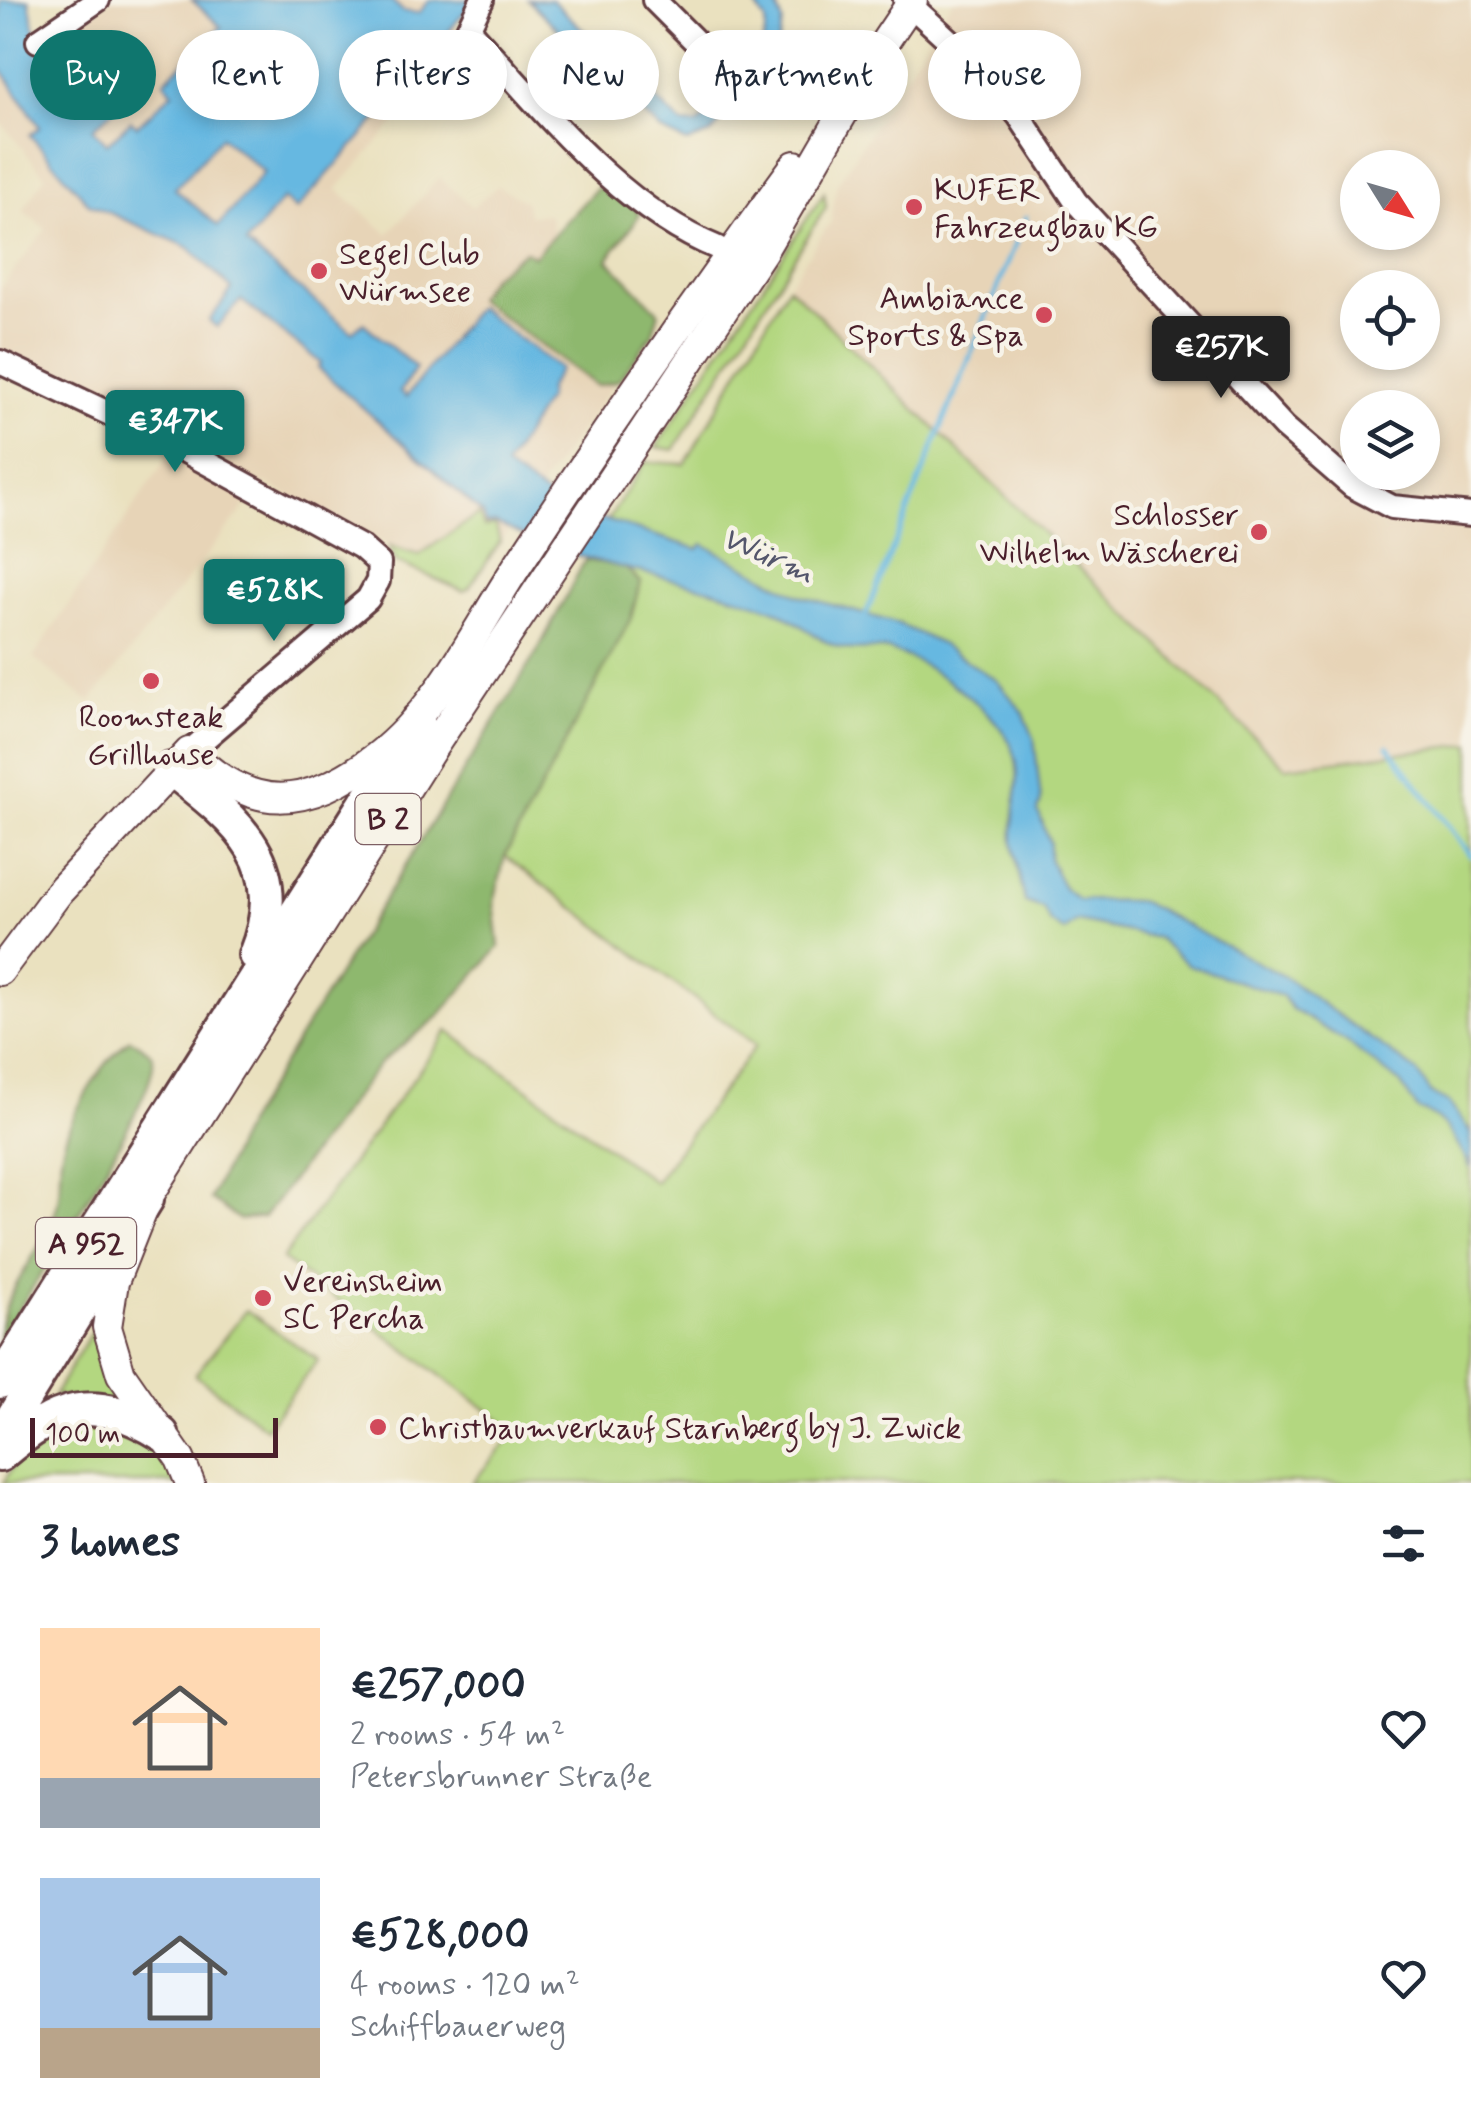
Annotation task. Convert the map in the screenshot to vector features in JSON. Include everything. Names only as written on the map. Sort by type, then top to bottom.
[{"type":"highway","name":"A 952","points":[[0,1382],[418,720]]},
{"type":"highway","points":[[180,760],[242,828],[268,883],[260,944],[232,1010]]},
{"type":"highway","name":"A 952","points":[[0,1438],[147,1199]]},
{"type":"highway","points":[[0,1455],[48,1418],[66,1410],[107,1410],[162,1434]]},
{"type":"main road","name":"B 2","points":[[418,720],[571,485],[883,45],[910,1]]},
{"type":"main road","name":"B 2","points":[[147,1199],[600,495],[742,245]]},
{"type":"main road","points":[[0,971],[59,892],[180,760],[248,795],[298,796],[360,767],[418,720]]},
{"type":"main road","points":[[147,1199],[119,1268],[107,1327],[121,1374],[190,1483]]},
{"type":"street","points":[[54,30],[98,0]]},
{"type":"street","points":[[482,0],[468,29],[571,139],[678,232],[742,245]]},
{"type":"street","points":[[654,0],[684,30]]},
{"type":"street","points":[[910,1],[976,64],[1019,116],[1076,202],[1284,427],[1352,486],[1392,506],[1471,515]]},
{"type":"street","points":[[0,362],[174,444],[362,546],[379,563],[378,580],[368,599],[180,760]]},
{"type":"shaded area","points":[[111,0],[428,0],[458,30],[339,30],[339,120],[398,120],[337,189],[388,234],[439,178],[473,207],[497,186],[525,201],[529,215],[549,214],[561,265],[587,270],[661,319],[500,542],[496,526],[484,527],[478,515],[428,551],[409,555],[264,483],[90,702],[33,658],[180,438],[0,352],[0,289],[46,229],[23,211],[45,176],[0,121],[0,76],[30,55],[30,120],[156,120],[156,30],[67,30]]},
{"type":"shaded area","points":[[953,0],[1471,0],[1471,741],[1285,767],[788,286],[831,221],[837,184],[877,120],[908,120],[908,71],[928,40],[928,120],[1081,120],[1081,30],[934,30]]},
{"type":"green space","points":[[616,186],[639,213],[608,260],[659,312],[652,335],[618,381],[597,386],[476,298],[492,276],[525,251],[534,256],[597,188]]},
{"type":"green space","points":[[824,193],[826,207],[674,450],[656,447]]},
{"type":"green space","points":[[788,286],[1285,767],[1471,744],[1471,1483],[472,1483],[516,1431],[282,1259],[448,1031],[655,1182],[756,1045],[505,856],[631,617],[640,582],[624,566],[645,534],[607,522],[645,462],[685,464]]},
{"type":"green space","points":[[479,514],[484,527],[496,525],[500,542],[469,588],[463,591],[396,562],[389,546],[419,555]]},
{"type":"green space","points":[[585,560],[624,566],[640,582],[631,618],[505,856],[494,902],[499,947],[438,1017],[380,1063],[264,1217],[240,1220],[210,1199],[247,1122],[537,652]]},
{"type":"green space","points":[[130,1039],[153,1059],[135,1113],[0,1340],[7,1305],[57,1206],[62,1151],[72,1121],[98,1075]]},
{"type":"green space","points":[[246,1310],[318,1360],[266,1428],[195,1375]]},
{"type":"green space","points":[[99,1319],[139,1413],[54,1395]]},
{"type":"green space","points":[[59,1424],[116,1426],[144,1436],[167,1462],[178,1483],[3,1483],[19,1456]]},
{"type":"water","points":[[0,0],[29,0],[35,30],[30,30],[30,112],[0,67]]},
{"type":"water","points":[[192,0],[391,0],[403,11],[419,13],[429,0],[474,0],[450,30],[339,30],[339,120],[376,120],[296,210],[283,199],[246,244],[352,332],[363,323],[416,368],[400,392],[406,397],[477,307],[560,369],[548,388],[548,397],[505,467],[562,506],[698,549],[703,544],[798,595],[899,624],[941,644],[997,681],[1023,712],[1034,738],[1041,801],[1038,811],[1050,843],[1049,859],[1064,888],[1079,900],[1140,901],[1285,977],[1416,1071],[1432,1094],[1449,1103],[1471,1133],[1471,1169],[1450,1133],[1436,1118],[1418,1110],[1401,1084],[1347,1042],[1292,1009],[1282,996],[1188,965],[1157,938],[1077,921],[1064,931],[1050,922],[1043,908],[1025,902],[1013,843],[1018,777],[1014,751],[999,726],[972,699],[903,655],[833,645],[779,612],[736,596],[596,561],[496,523],[486,524],[483,514],[318,368],[321,363],[241,300],[217,327],[209,321],[232,289],[188,247],[89,204],[30,135],[40,127],[35,120],[102,120],[93,128],[107,144],[131,121],[137,126],[143,120],[156,120],[156,108],[173,92],[164,81],[176,70],[176,120],[319,120],[319,30],[218,30],[221,27]],"holes":[[[221,137],[264,172],[218,226],[175,189]]]},
{"type":"water","points":[[528,0],[552,0],[583,30],[558,30]]},
{"type":"water","points":[[752,0],[774,0],[783,22],[781,30],[765,30],[766,21]]},
{"type":"water","points":[[659,102],[682,124],[722,120],[711,134],[687,143],[660,130],[650,120],[659,120]]},
{"type":"waterway","points":[[865,617],[1026,217]]},
{"type":"waterway","points":[[1388,746],[1471,856]]},
{"type":"place","name":"KUFER Fahrzeugbau KG","points":[[914,207]]},
{"type":"place","name":"Segel Club Würmsee","points":[[319,271]]},
{"type":"place","name":"Ambiance Sports & Spa","points":[[1044,315]]},
{"type":"place","name":"Schlosser Wilhelm Wäscherei","points":[[1259,532]]},
{"type":"place","name":"Roomsteak Grillhouse","points":[[151,681]]},
{"type":"place","name":"Vereinsheim SC Percha","points":[[263,1298]]},
{"type":"place","name":"Christbaumverkauf Starnberg by J. Zwick","points":[[378,1427]]},
{"type":"water label","name":"Würm","points":[[769,554]]}]
